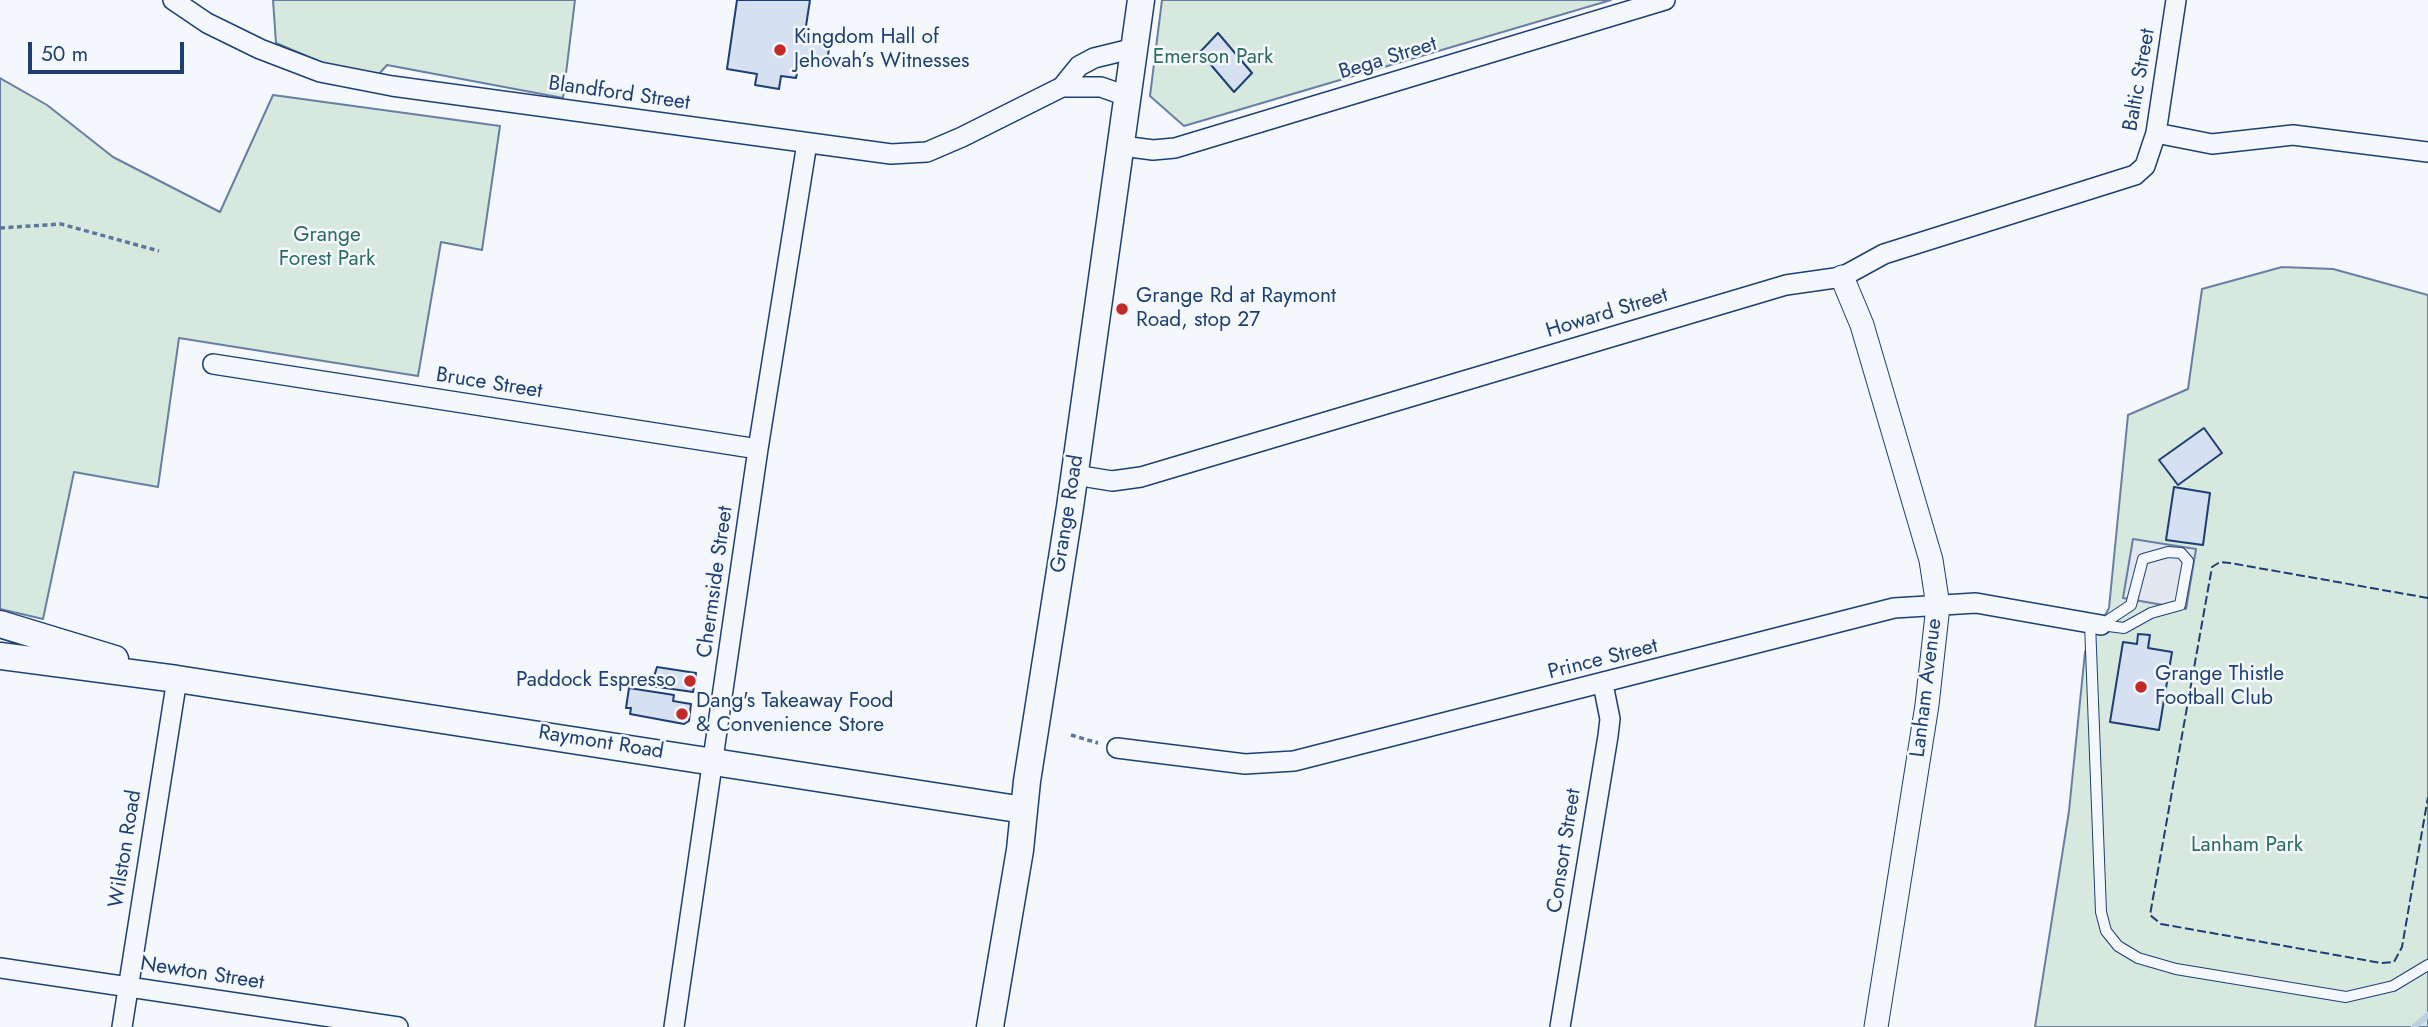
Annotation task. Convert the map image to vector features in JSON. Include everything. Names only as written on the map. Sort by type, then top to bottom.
[{"type":"main road","name":"Grange Road","points":[[990,1027],[1020,850],[1141,0]]},
{"type":"main road","name":"Raymont Road","points":[[0,624],[177,679]]},
{"type":"main road","name":"Raymont Road","points":[[0,656],[177,679],[1024,810]]},
{"type":"street","name":"Blandford Street","points":[[173,0],[207,23],[260,49],[320,72],[392,86],[891,154],[927,152],[1062,87],[1079,66],[1094,58],[1136,48]]},
{"type":"street","name":"Bega Street","points":[[1122,146],[1153,150],[1175,148],[1665,0]]},
{"type":"street","name":"Baltic Street","points":[[2145,166],[2156,133],[2176,0]]},
{"type":"street","name":"Blandford Street","points":[[1062,87],[1101,87],[1129,97]]},
{"type":"street","points":[[2156,133],[2212,144],[2293,135],[2428,152]]},
{"type":"street","name":"Chermside Street","points":[[674,1027],[758,449],[807,143]]},
{"type":"street","name":"Howard Street","points":[[1074,475],[1112,481],[1141,477],[1786,285],[1842,277],[1884,254],[2095,189],[2135,175],[2145,166]]},
{"type":"street","name":"Lanham Avenue","points":[[1842,277],[1863,325],[1931,560],[1938,606],[1927,705],[1876,1027]]},
{"type":"street","name":"Bruce Street","points":[[213,364],[758,449]]},
{"type":"street","name":"Prince Street","points":[[1117,748],[1245,764],[1274,764],[1602,684],[1880,611],[1976,603],[2095,624]]},
{"type":"street","name":"Wilston Road","points":[[122,1027],[177,679]]},
{"type":"street","name":"Consort Street","points":[[1560,1027],[1608,736],[1610,719],[1602,684]]},
{"type":"street","name":"Newton Street","points":[[0,968],[398,1027]]},
{"type":"lane","points":[[2168,552],[2185,556],[2188,561],[2180,605],[2151,613],[2124,628],[2095,624],[2131,605],[2143,559],[2168,552]]},
{"type":"lane","points":[[2095,624],[2101,912],[2106,931],[2118,946],[2138,958],[2176,969],[2346,997],[2393,986],[2428,965]]},
{"type":"path","points":[[0,228],[61,224],[159,251]]},
{"type":"path","points":[[1072,735],[1117,748]]},
{"type":"green space","points":[[273,0],[575,0],[563,98],[387,65],[378,75],[328,65],[276,43]]},
{"type":"green space","name":"Emerson Park","points":[[1162,0],[1611,0],[1184,126],[1150,96]]},
{"type":"green space","name":"Grange Forest Park","points":[[0,78],[47,105],[113,157],[220,212],[273,95],[500,126],[482,250],[441,242],[418,376],[179,338],[158,487],[74,472],[43,619],[0,609]]},
{"type":"green space","name":"Lanham Park","points":[[2282,267],[2333,269],[2428,295],[2428,1027],[2035,1027],[2069,811],[2085,652],[2109,608],[2128,415],[2188,389],[2202,289]]},
{"type":"shaded area","points":[[2133,539],[2196,549],[2186,609],[2123,598]]},
{"type":"building","name":"Kingdom Hall of Jehovah’s Witnesses","points":[[737,0],[810,0],[804,39],[830,43],[827,61],[800,57],[796,78],[781,76],[779,89],[755,85],[757,74],[727,69]]},
{"type":"building","points":[[1218,33],[1252,73],[1234,92],[1200,52]]},
{"type":"building","points":[[2204,428],[2222,453],[2178,485],[2159,460]]},
{"type":"building","points":[[2174,487],[2210,493],[2203,545],[2166,540]]},
{"type":"building","name":"Grange Thistle Football Club","points":[[2138,634],[2150,635],[2148,648],[2172,652],[2159,730],[2110,722],[2123,642],[2137,644]]},
{"type":"building","points":[[657,667],[696,673],[693,692],[651,686]]},
{"type":"building","points":[[629,688],[674,695],[673,701],[691,704],[689,721],[684,724],[630,714],[631,708],[626,708]]},
{"type":"waterway","points":[[2414,1027],[2428,1015]]},
{"type":"fence","points":[[2428,598],[2230,563],[2220,562],[2212,567],[2150,915],[2161,924],[2381,963],[2394,962],[2402,947],[2428,797]]},
{"type":"place","name":"Kingdom Hall of Jehovah’s Witnesses","points":[[780,50]]},
{"type":"place","name":"Grange Rd at Raymont Road, stop 27","points":[[1122,309]]},
{"type":"place","name":"Paddock Espresso","points":[[690,681]]},
{"type":"place","name":"Grange Thistle Football Club","points":[[2141,687]]},
{"type":"place","name":"Dang's Takeaway Food & Convenience Store","points":[[682,714]]}]
